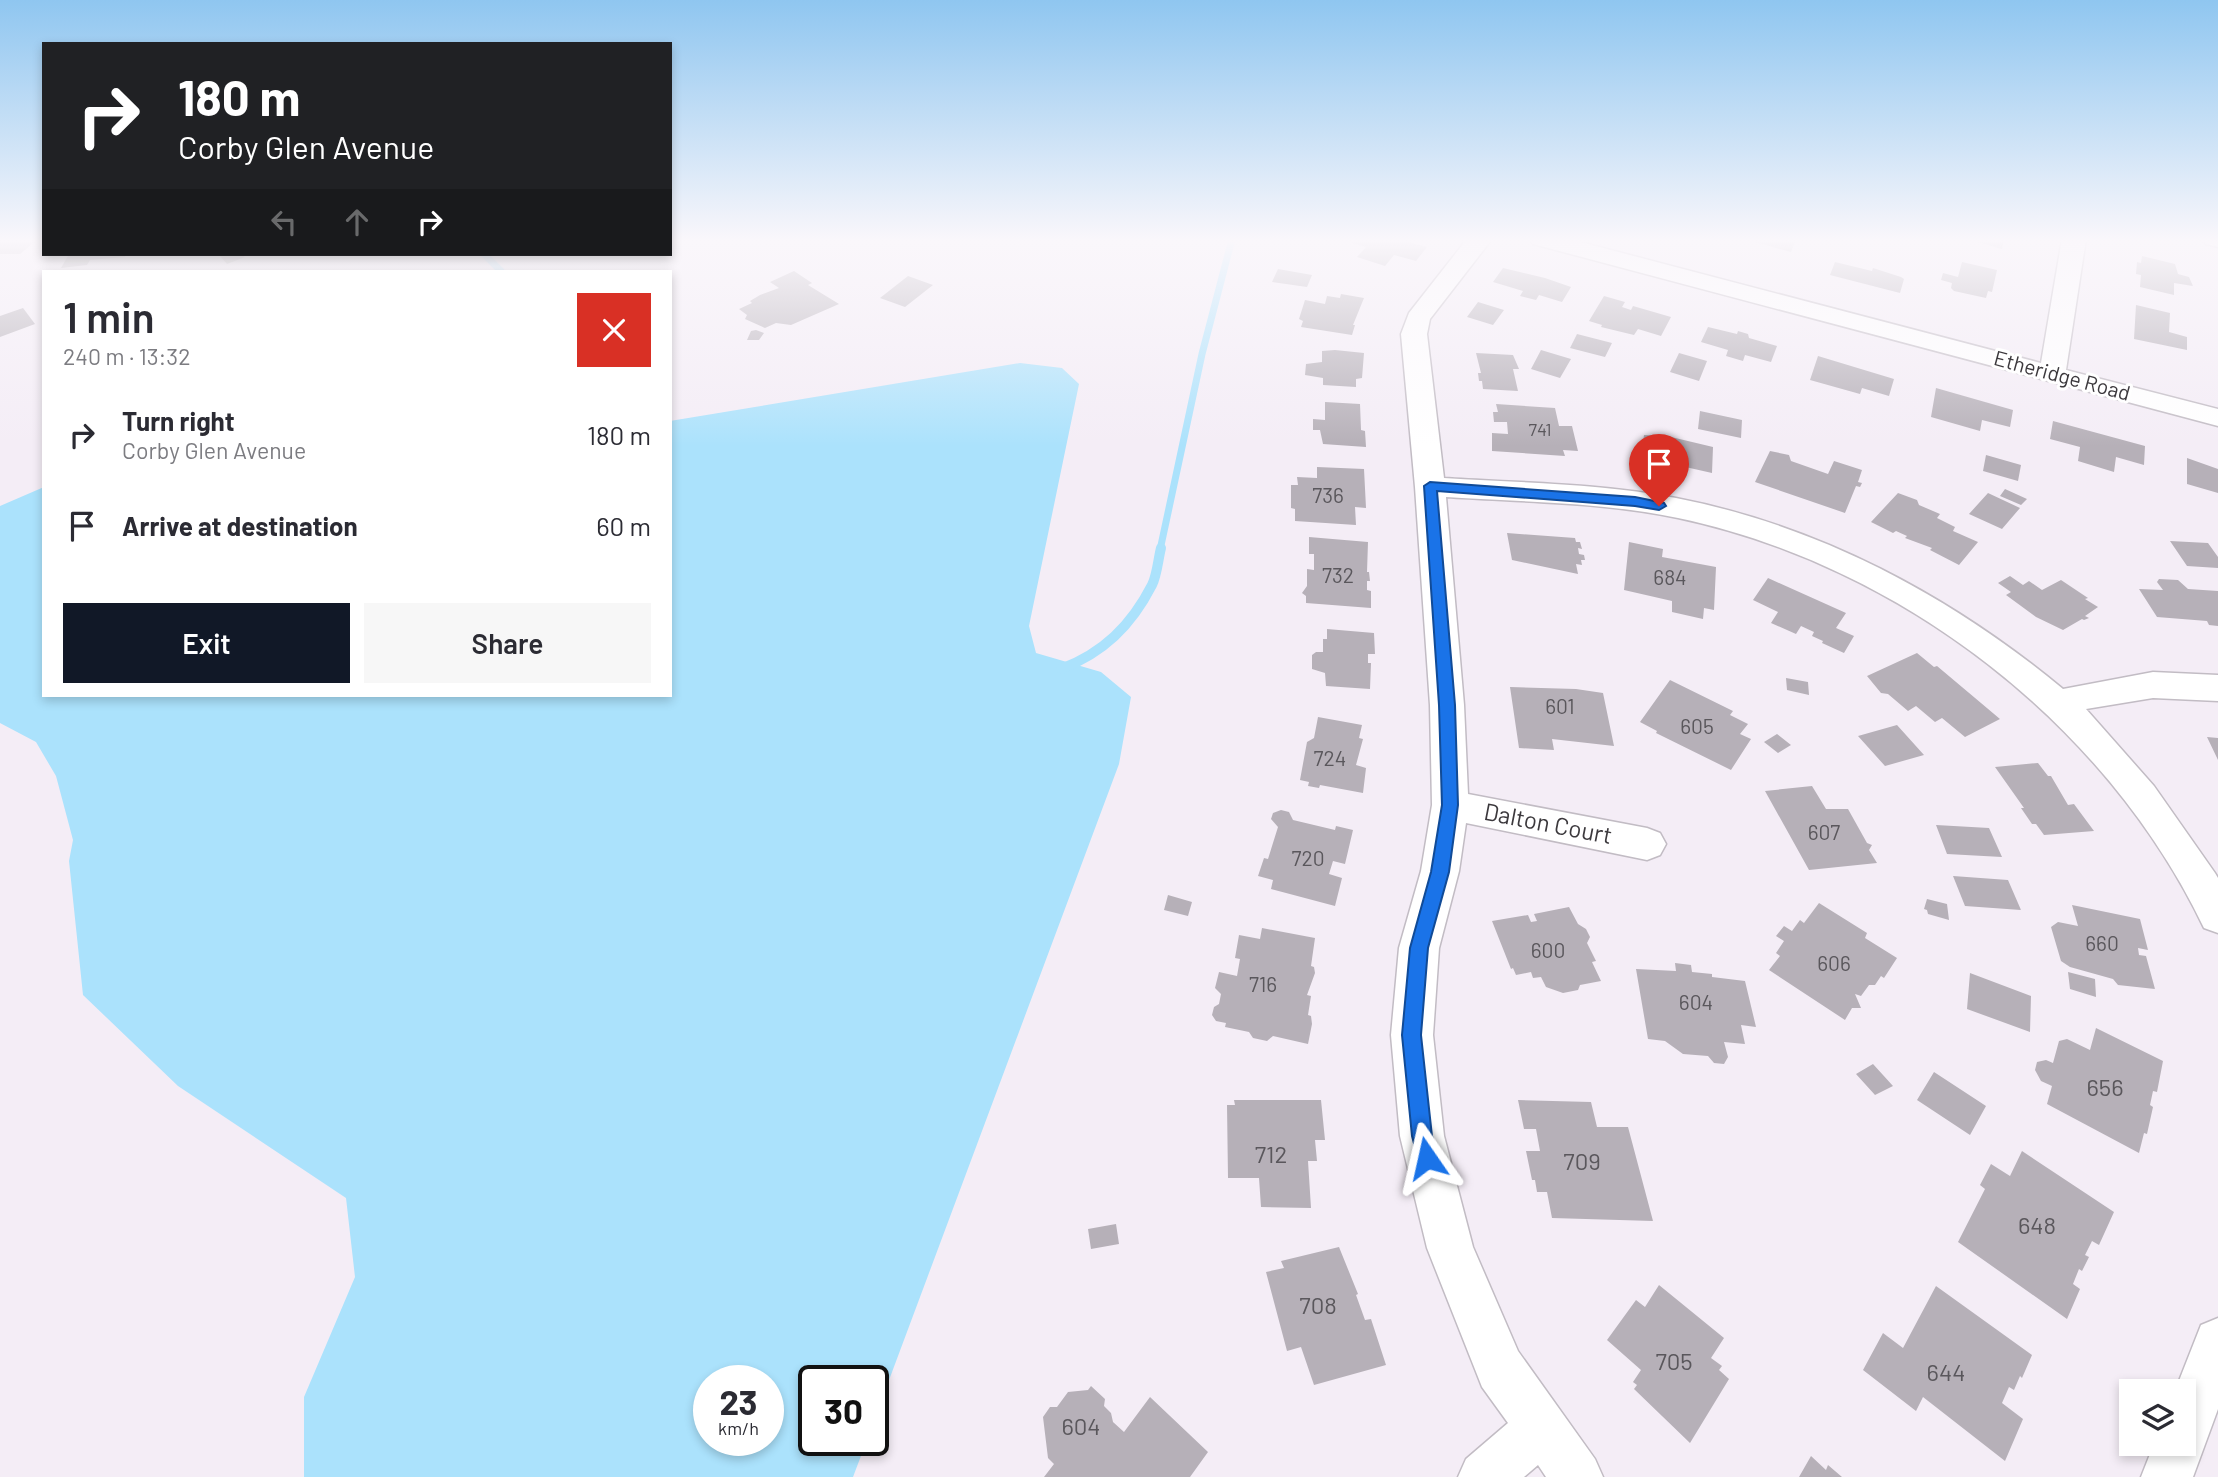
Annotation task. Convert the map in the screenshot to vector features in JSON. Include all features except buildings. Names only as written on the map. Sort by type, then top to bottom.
[{"type":"street","points":[[1427,308],[1419,318],[1414,334],[1430,486],[1447,705],[1450,805],[1440,872],[1419,948],[1412,1035],[1422,1136],[1450,1248],[1500,1369],[1577,1477]]},
{"type":"street","name":"Etheridge Road","points":[[1802,308],[2218,418]]},
{"type":"street","points":[[2052,374],[2063,308]]},
{"type":"street","points":[[1430,486],[1635,501],[1707,515],[1781,537],[1852,566],[1924,604],[1992,649],[2058,703],[2089,733],[2163,825],[2206,891],[2218,916]]},
{"type":"street","points":[[2058,703],[2093,694],[2153,685],[2218,688]]},
{"type":"street","name":"Dalton Court","points":[[1450,805],[1647,844]]},
{"type":"street","points":[[2196,1401],[2218,1342]]},
{"type":"street","points":[[1484,1477],[1541,1429]]},
{"type":"street","points":[[2167,1477],[2175,1456]]},
{"type":"water","points":[[1020,363],[1062,368],[1079,384],[1029,626],[1036,653],[1101,672],[1131,697],[1119,764],[889,1380],[889,1365],[798,1365],[798,1456],[861,1456],[853,1477],[304,1477],[304,1397],[355,1277],[346,1198],[178,1086],[83,995],[69,861],[73,840],[56,776],[36,742],[0,723],[0,506],[42,488],[42,697],[672,697],[672,421]]},
{"type":"waterway","points":[[1160,550],[1214,308]]},
{"type":"waterway","points":[[1061,669],[1103,646],[1135,613],[1152,585],[1161,548]]},
{"type":"route","points":[[1427,1158],[1422,1136],[1412,1035],[1419,948],[1440,872],[1450,805],[1447,705],[1430,486],[1635,501],[1659,506]]}]
